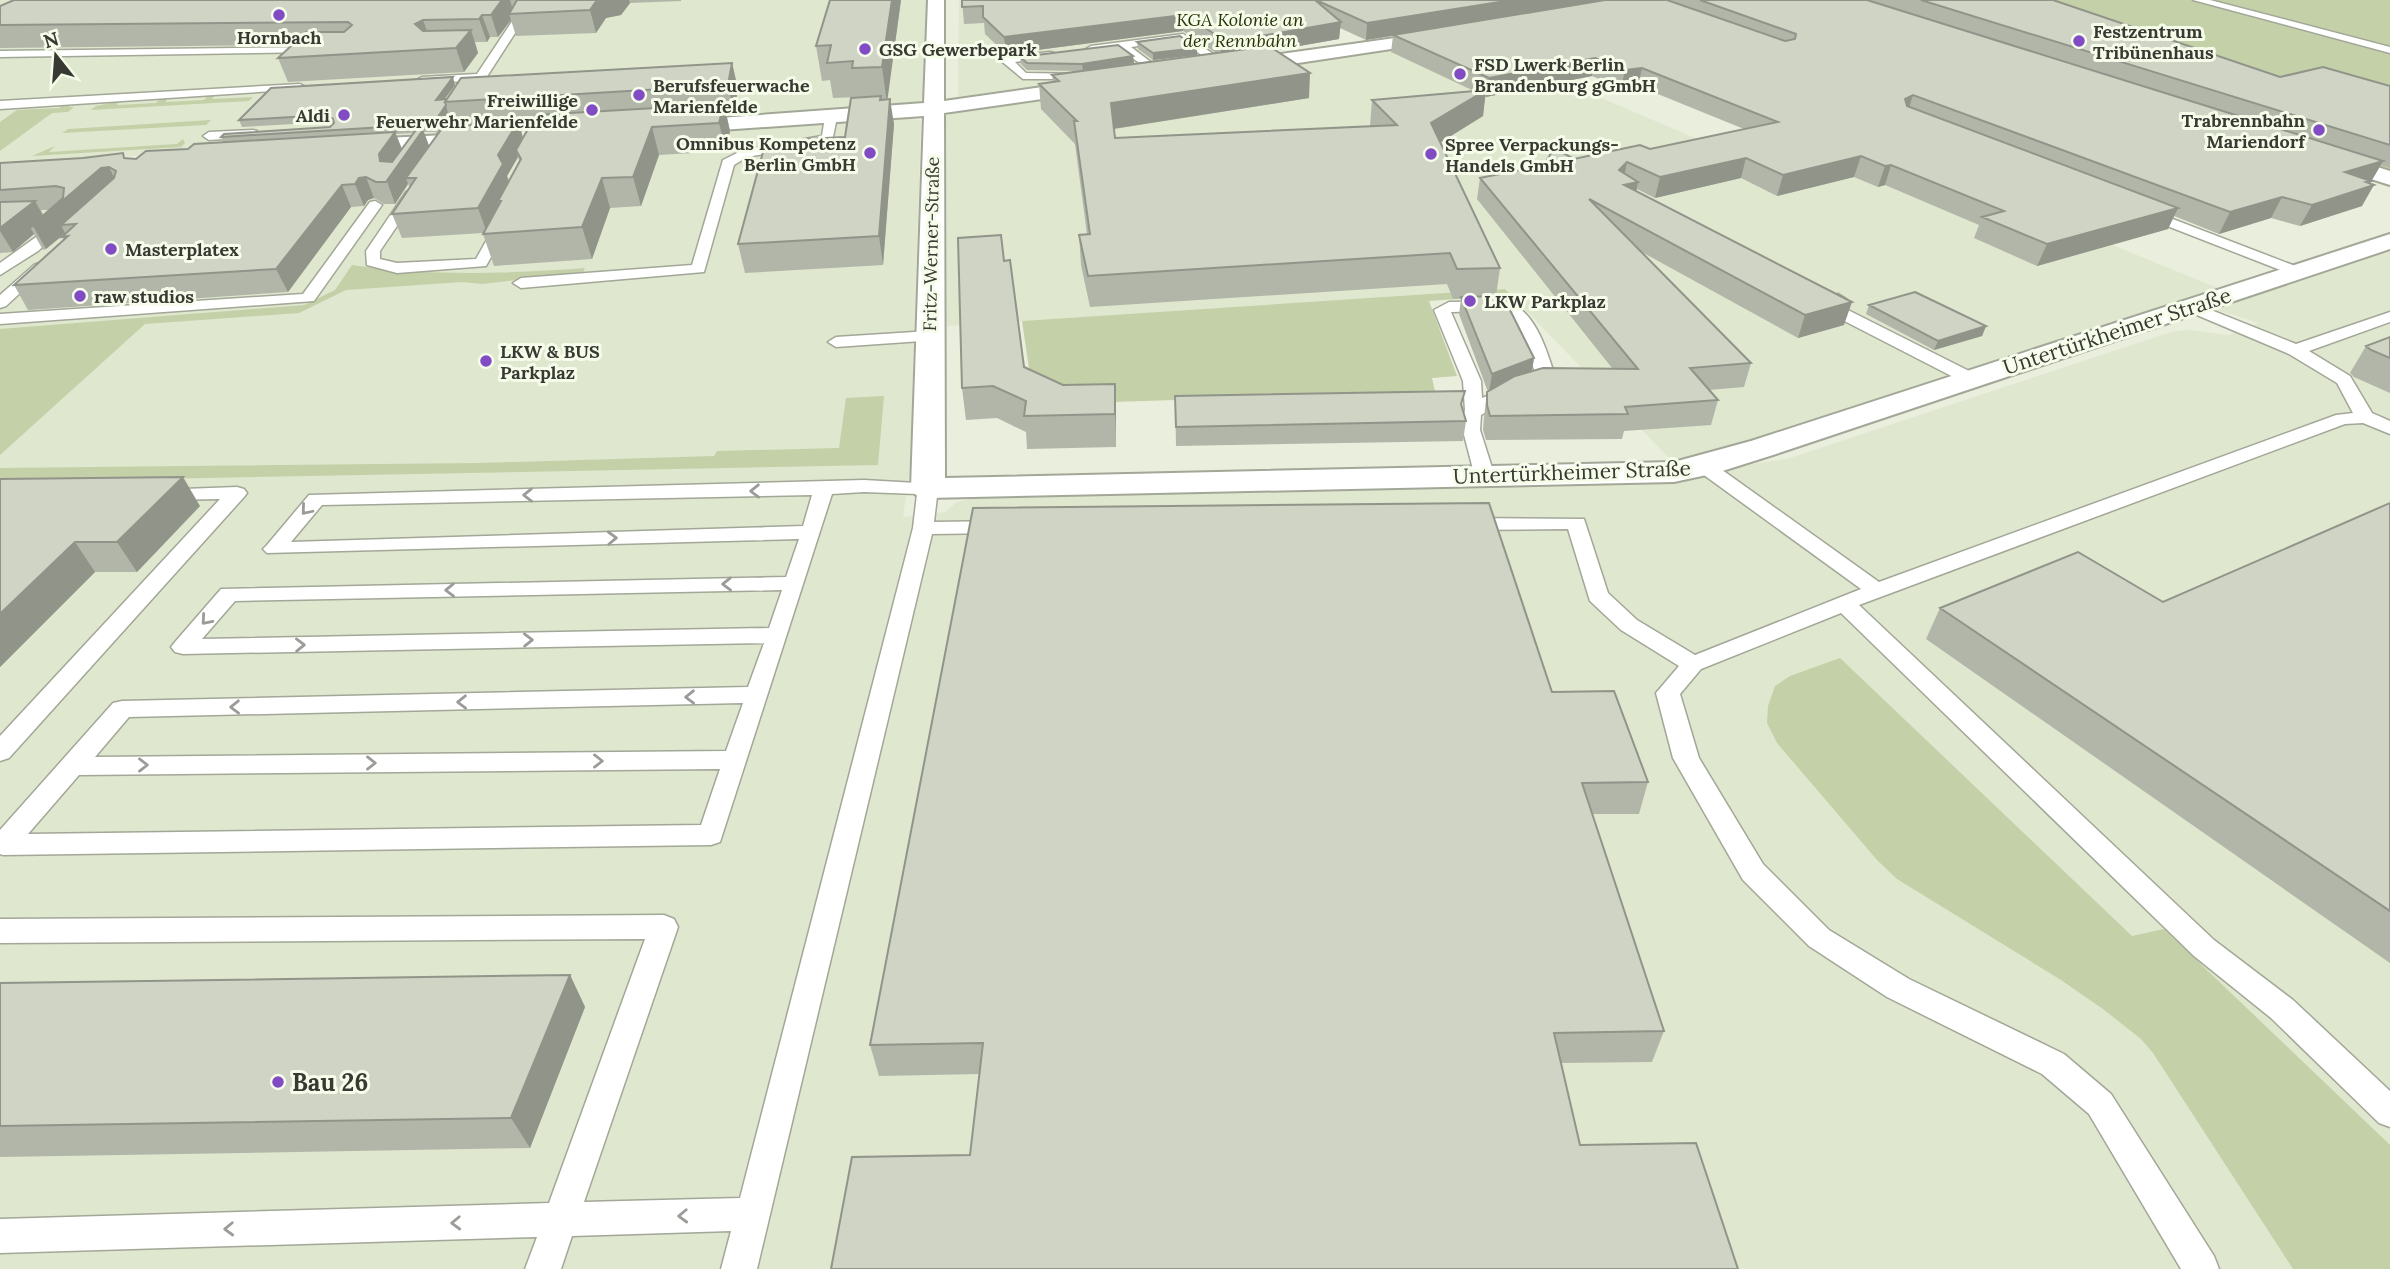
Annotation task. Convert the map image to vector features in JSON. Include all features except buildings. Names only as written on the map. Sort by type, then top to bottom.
[{"type":"street","name":"Fritz-Werner-Straße","points":[[928,488],[936,0]]},
{"type":"street","points":[[1146,73],[1461,34]]},
{"type":"street","points":[[651,128],[933,109],[1102,79]]},
{"type":"street","points":[[322,149],[431,148],[500,138]]},
{"type":"street","points":[[205,146],[265,143]]},
{"type":"street","points":[[2311,153],[2390,178]]},
{"type":"street","name":"Untertürkheimer Straße","points":[[928,488],[1662,472],[1704,466],[2390,241]]},
{"type":"lane","points":[[2198,0],[2390,50]]},
{"type":"lane","points":[[431,148],[519,19]]},
{"type":"lane","points":[[1083,50],[1121,45],[1183,37],[1214,59],[1146,73],[1121,45]]},
{"type":"lane","points":[[486,47],[500,47]]},
{"type":"lane","points":[[0,54],[332,49]]},
{"type":"lane","points":[[1057,54],[1006,60],[1023,76],[1102,79]]},
{"type":"lane","points":[[413,81],[481,77]]},
{"type":"lane","points":[[0,105],[317,86]]},
{"type":"lane","points":[[78,113],[96,99]]},
{"type":"lane","points":[[521,283],[699,269],[728,163],[743,154],[828,139],[831,117]]},
{"type":"lane","points":[[418,185],[373,251],[372,262],[397,268],[481,263],[510,209]]},
{"type":"lane","points":[[0,319],[8,321],[308,298],[375,205]]},
{"type":"lane","points":[[2128,206],[2298,272]]},
{"type":"lane","points":[[0,270],[33,248],[69,215],[42,217]]},
{"type":"lane","points":[[0,303],[50,258]]},
{"type":"lane","points":[[1826,293],[1838,299],[1831,307],[1971,379]]},
{"type":"lane","points":[[1474,410],[1500,396],[1548,380],[1537,347],[1524,322],[1505,306],[1448,307],[1442,310],[1472,381],[1474,410],[1470,419],[1485,477]]},
{"type":"lane","points":[[2191,307],[2295,350],[2344,380],[2365,416]]},
{"type":"lane","points":[[2295,350],[2390,317]]},
{"type":"lane","points":[[836,342],[930,336]]},
{"type":"lane","points":[[2201,1269],[2100,1104],[2053,1064],[1898,988],[1819,938],[1753,872],[1686,758],[1668,693],[1693,664],[1877,590],[2342,419],[2365,416],[2390,428]]},
{"type":"lane","points":[[1704,466],[1877,590]]},
{"type":"lane","points":[[739,1269],[923,528],[928,488],[864,486],[316,499],[274,548],[812,532]]},
{"type":"lane","points":[[758,695],[122,709],[4,845],[711,835],[736,760],[758,695],[778,635],[812,532],[824,489]]},
{"type":"lane","points":[[0,752],[237,493],[140,494]]},
{"type":"lane","points":[[1438,524],[1577,523],[1598,596],[1629,625],[1693,664]]},
{"type":"lane","points":[[923,528],[1021,527]]},
{"type":"lane","points":[[778,635],[183,647],[229,594],[795,583]]},
{"type":"lane","points":[[1844,603],[2204,947],[2282,1009],[2390,1112]]},
{"type":"lane","points":[[75,766],[736,760]]},
{"type":"lane","points":[[0,931],[664,927],[543,1269]]},
{"type":"lane","points":[[0,1236],[752,1214]]},
{"type":"shaded area","points":[[0,0],[933,0],[927,93],[921,100],[905,108],[0,164]]},
{"type":"shaded area","points":[[959,0],[1124,0],[1229,60],[958,97]]},
{"type":"shaded area","name":"Trabrennbahn Mariendorf","points":[[1844,0],[2390,0],[2390,175]]},
{"type":"shaded area","points":[[1459,37],[1716,147],[1819,125],[2220,289],[1709,453],[1671,460],[1505,289],[947,326],[946,115],[989,103]]},
{"type":"shaded area","points":[[215,95],[212,99],[253,97],[249,101],[91,110],[96,106],[119,101],[117,105],[156,103],[160,98],[167,98],[166,102],[204,100],[207,96]]},
{"type":"shaded area","points":[[72,103],[69,107],[74,107],[68,112],[52,113],[0,151],[0,122],[17,110],[59,108]]},
{"type":"shaded area","points":[[905,118],[921,121],[910,466],[903,517],[946,512],[955,503],[995,496],[1675,482],[1787,459],[2171,332],[2189,330],[2228,335],[2259,323],[2210,308],[2390,250],[2390,1269],[0,1269],[0,174]]},
{"type":"shaded area","points":[[211,120],[206,125],[62,133],[68,129]]},
{"type":"shaded area","points":[[183,139],[185,143],[181,147],[32,156],[55,146],[49,152],[177,144]]},
{"type":"shaded area","points":[[352,265],[468,273],[585,268],[583,272],[482,284],[462,282],[346,290],[299,313],[145,324],[0,455],[0,329],[304,305],[335,290]]},
{"type":"shaded area","points":[[1505,289],[1511,295],[1429,301],[1457,376],[1432,378],[1439,410],[1175,415],[1175,400],[1112,402],[1032,389],[1022,321]]},
{"type":"shaded area","points":[[884,396],[878,465],[0,482],[0,468],[480,463],[714,456],[717,451],[839,448],[846,398]]},
{"type":"shaded area","points":[[1840,658],[2132,936],[2164,929],[2390,1145],[2390,1269],[2293,1269],[2153,1053],[2141,1039],[2061,980],[1897,879],[1877,860],[1777,743],[1767,723],[1768,706],[1775,686],[1790,676]]},
{"type":"place","name":"Hornbach","points":[[279,15]]},
{"type":"place","name":"Festzentrum Tribünenhaus","points":[[2079,41]]},
{"type":"place","name":"GSG Gewerbepark","points":[[865,49]]},
{"type":"place","name":"FSD Lwerk Berlin Brandenburg gGmbH","points":[[1460,74]]},
{"type":"place","name":"Berufsfeuerwache Marienfelde","points":[[639,95]]},
{"type":"place","name":"Freiwillige Feuerwehr Marienfelde","points":[[592,110]]},
{"type":"place","name":"Aldi","points":[[344,115]]},
{"type":"place","name":"Trabrennbahn Mariendorf","points":[[2319,130]]},
{"type":"place","name":"Omnibus Kompetenz Berlin GmbH","points":[[870,153]]},
{"type":"place","name":"Spree Verpackungs- Handels GmbH","points":[[1431,154]]},
{"type":"place","name":"Masterplatex","points":[[111,249]]},
{"type":"place","name":"raw studios","points":[[80,296]]},
{"type":"place","name":"LKW Parkplaz","points":[[1470,301]]},
{"type":"place","name":"LKW & BUS Parkplaz","points":[[486,361]]},
{"type":"place","name":"Bau 26","points":[[278,1082]]},
{"type":"park label","name":"KGA Kolonie an der Rennbahn","points":[[1240,29]]}]
